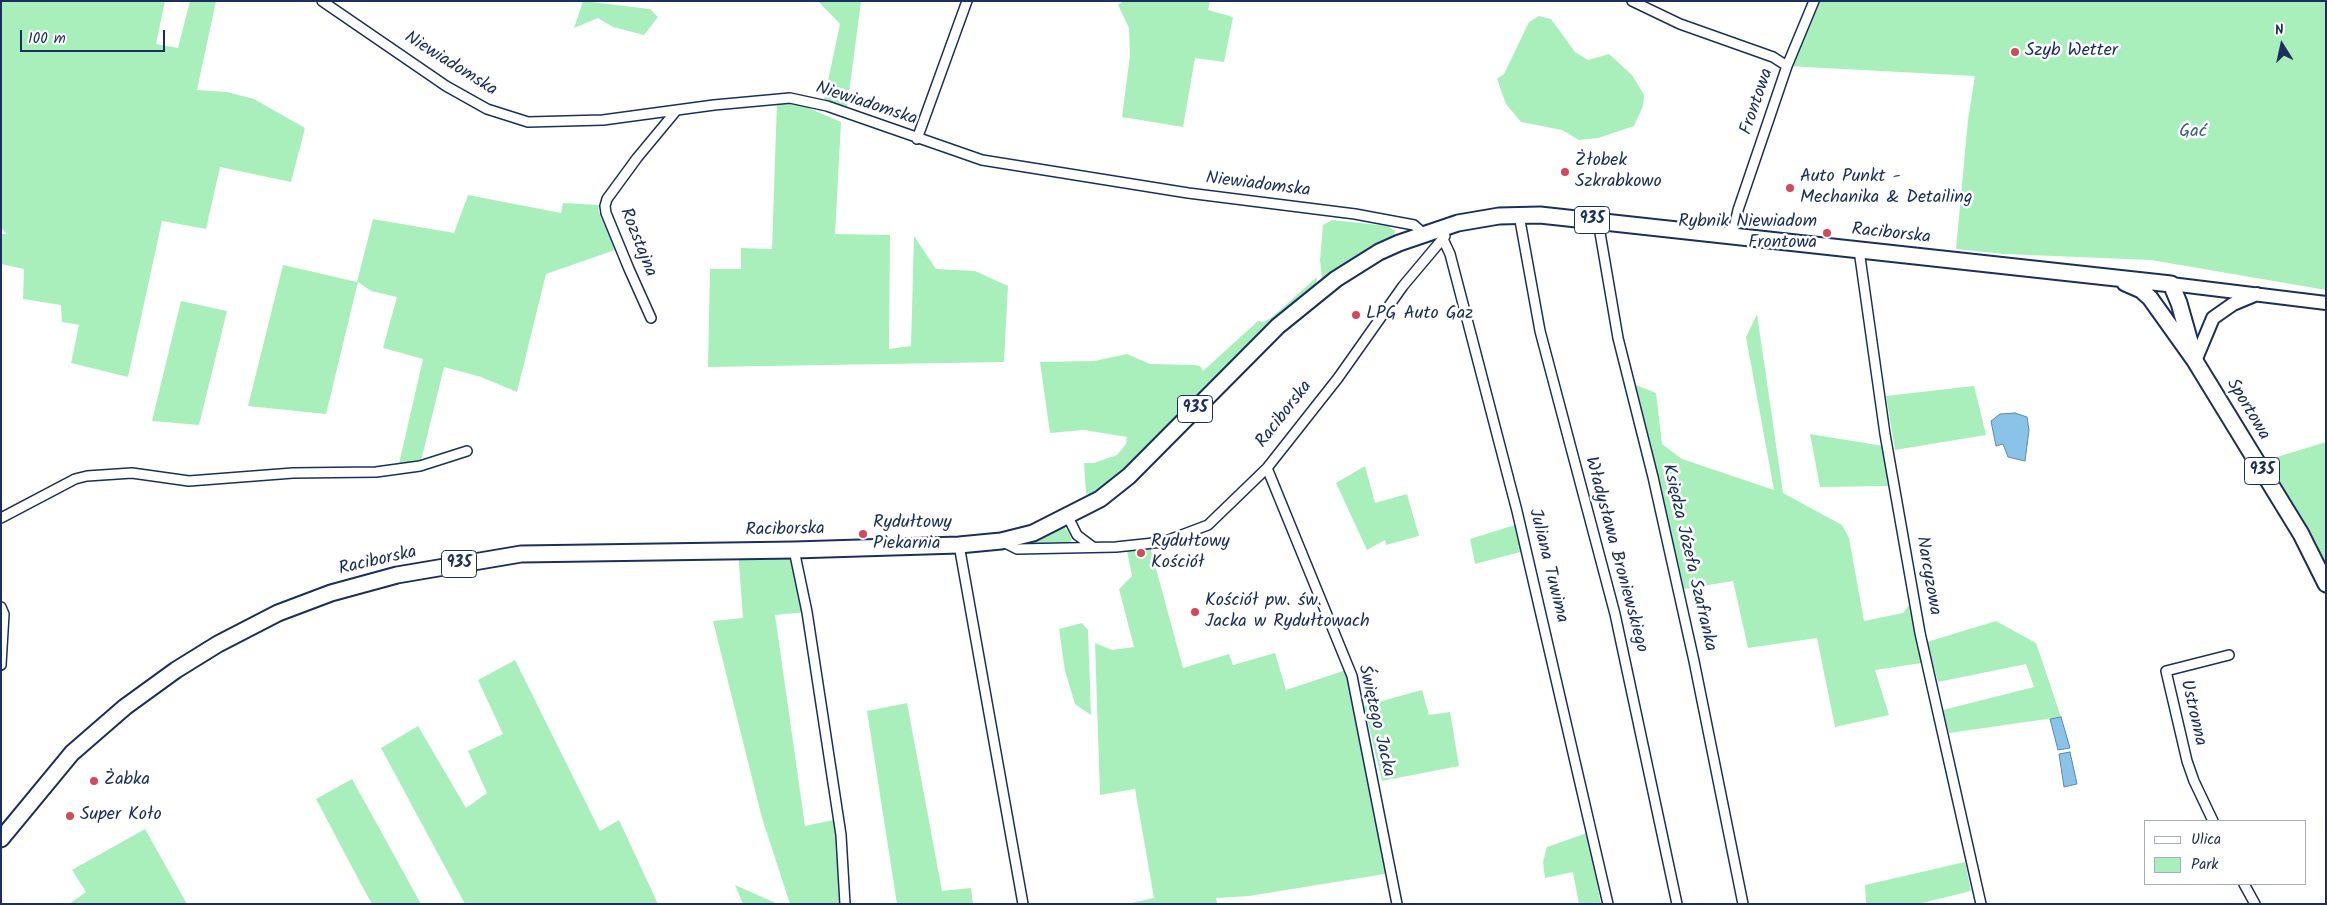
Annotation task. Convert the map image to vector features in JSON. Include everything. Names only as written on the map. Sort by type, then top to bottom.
[{"type":"main road","name":"Raciborska","points":[[2,835],[72,753],[126,707],[168,675],[218,644],[278,613],[331,593],[397,575],[520,554],[794,550],[959,545],[1001,541],[1033,533],[1068,517],[1100,499],[1129,476],[1278,326],[1329,284],[1379,252],[1452,225],[1479,219],[1519,215],[1733,230],[1859,250],[2260,293],[2326,303]]},
{"type":"main road","name":"Sportowa","points":[[2116,279],[2141,290],[2162,312],[2181,344],[2195,361],[2303,538],[2326,584]]},
{"type":"main road","name":"Sportowa","points":[[2171,284],[2179,303],[2195,361]]},
{"type":"main road","points":[[2162,312],[2171,284]]},
{"type":"main road","points":[[2195,361],[2213,318],[2233,304],[2260,293]]},
{"type":"street","name":"Niewiadomska","points":[[322,1],[446,86],[488,109],[508,117],[541,122],[603,120],[714,105],[790,98],[827,106],[917,139],[982,160],[1188,193],[1406,223],[1417,226],[1424,234]]},
{"type":"street","points":[[917,139],[967,1]]},
{"type":"street","name":"Frontowa","points":[[1632,1],[1680,24],[1773,57],[1787,66],[1733,230]]},
{"type":"street","points":[[1787,66],[1814,1]]},
{"type":"street","name":"Rozstajna","points":[[651,318],[605,206],[607,199],[637,158],[676,111]]},
{"type":"street","name":"Władysława Broniewskiego","points":[[1519,215],[1540,331],[1615,614],[1677,904]]},
{"type":"street","name":"Księdza Józefa Szafranka","points":[[1598,221],[1618,338],[1654,478],[1694,661],[1743,904]]},
{"type":"street","name":"Raciborska","points":[[1001,541],[1017,549],[1116,547],[1163,542],[1208,525],[1266,468],[1338,378],[1403,286],[1442,240],[1452,225]]},
{"type":"street","name":"Juliana Tuwima","points":[[1442,240],[1450,254],[1517,511],[1608,904]]},
{"type":"street","name":"Narcyzowa","points":[[1859,250],[1884,425],[1920,632],[1981,904]]},
{"type":"street","points":[[1,518],[75,479],[87,476],[132,474],[189,481],[293,473],[376,472],[420,466],[467,451]]},
{"type":"street","name":"Świętego Jacka","points":[[1266,468],[1352,676],[1397,904]]},
{"type":"street","points":[[1068,517],[1078,535],[1093,547]]},
{"type":"street","points":[[959,545],[1023,904]]},
{"type":"street","points":[[794,550],[807,612],[841,835],[845,904]]},
{"type":"street","points":[[1,608],[4,614],[4,650],[1,665]]},
{"type":"street","name":"Ustronna","points":[[2213,820],[2194,781],[2187,761],[2166,671],[2229,655]]},
{"type":"street","points":[[2244,885],[2254,904]]},
{"type":"green space","points":[[1,1],[165,1],[156,44],[178,48],[190,1],[216,1],[197,90],[227,92],[254,99],[305,128],[291,182],[220,167],[206,229],[162,221],[128,377],[71,363],[79,325],[62,322],[61,305],[23,299],[24,269],[1,264],[1,234],[7,234],[1,228]]},
{"type":"green space","points":[[583,1],[650,9],[658,17],[644,35],[613,27],[598,18],[574,28]]},
{"type":"green space","points":[[818,1],[861,1],[847,108],[824,100],[840,24]]},
{"type":"green space","points":[[1123,1],[1210,1],[1208,10],[1233,17],[1224,62],[1195,58],[1183,127],[1122,117],[1130,55],[1129,28],[1118,5]]},
{"type":"green space","name":"Gać","points":[[1819,1],[2326,1],[2326,290],[2151,260],[2004,254],[1956,249],[1968,120],[1975,76],[1787,66]]},
{"type":"green space","points":[[1539,16],[1551,19],[1575,52],[1588,60],[1609,54],[1632,75],[1644,95],[1643,106],[1634,126],[1598,138],[1579,140],[1562,130],[1521,122],[1506,104],[1497,79],[1504,74],[1529,22]]},
{"type":"green space","points":[[777,102],[797,103],[841,122],[835,234],[890,235],[889,349],[911,346],[914,236],[936,269],[975,271],[1008,286],[1004,362],[708,367],[710,269],[741,269],[741,248],[772,249]]},
{"type":"green space","points":[[468,195],[561,213],[563,203],[599,205],[598,210],[615,250],[546,274],[517,392],[481,377],[444,367],[421,461],[399,464],[423,359],[383,348],[397,297],[371,291],[358,282],[326,414],[248,406],[283,265],[357,282],[373,219],[454,233]]},
{"type":"green space","points":[[1332,220],[1388,226],[1395,231],[1394,235],[1374,244],[1322,279],[1320,260],[1323,225]]},
{"type":"green space","points":[[1317,277],[1316,284],[1139,459],[1090,497],[1086,493],[1084,463],[1094,463],[1117,455],[1126,444],[1127,437],[1084,430],[1050,433],[1040,362],[1094,361],[1127,354],[1150,364],[1195,365],[1200,366],[1203,371],[1258,321],[1264,322],[1271,318]]},
{"type":"green space","points":[[181,301],[227,311],[199,425],[152,421]]},
{"type":"green space","points":[[1757,314],[1783,493],[1842,525],[1849,538],[1864,621],[1903,613],[1909,605],[1922,663],[1875,670],[1889,715],[1835,727],[1817,638],[1748,648],[1733,581],[1684,589],[1636,385],[1656,393],[1662,444],[1682,459],[1774,490],[1746,337]]},
{"type":"green space","points":[[1974,386],[1986,435],[1895,450],[1886,396]]},
{"type":"green space","points":[[1810,434],[1883,446],[1888,486],[1820,487]]},
{"type":"green space","points":[[2326,442],[2326,566],[2316,542],[2267,460]]},
{"type":"green space","points":[[1365,466],[1375,503],[1407,494],[1419,536],[1386,545],[1385,540],[1367,550],[1336,483]]},
{"type":"green space","points":[[1518,524],[1524,551],[1475,564],[1470,539]]},
{"type":"green space","points":[[1064,527],[1072,541],[1032,543],[1037,538]]},
{"type":"green space","points":[[1149,543],[1183,668],[1229,654],[1233,665],[1275,653],[1286,690],[1349,669],[1391,873],[1249,896],[1216,898],[1217,904],[1127,904],[1154,898],[1135,789],[1100,795],[1095,643],[1112,650],[1134,647],[1119,589],[1132,576],[1126,546]]},
{"type":"green space","points":[[738,550],[794,550],[807,612],[775,615],[805,826],[838,819],[845,904],[790,904],[762,818],[713,621],[743,618]]},
{"type":"green space","points":[[1996,621],[2036,643],[2061,717],[1949,733],[1943,710],[2034,687],[2026,664],[1938,682],[1927,642]]},
{"type":"green space","points":[[1082,623],[1088,630],[1091,715],[1075,704],[1065,671],[1059,629]]},
{"type":"green space","points":[[515,660],[600,831],[619,820],[658,904],[465,904],[381,748],[418,726],[466,808],[487,793],[468,751],[503,734],[478,680]]},
{"type":"green space","points":[[1422,690],[1429,715],[1450,712],[1459,766],[1382,781],[1364,706]]},
{"type":"green space","points":[[907,703],[942,891],[971,888],[973,904],[897,904],[867,711]]},
{"type":"green space","points":[[352,779],[421,904],[372,904],[362,886],[316,799]]},
{"type":"green space","points":[[145,829],[187,904],[69,904],[86,892],[72,870]]},
{"type":"green space","points":[[1587,833],[1601,904],[1579,904],[1573,872],[1545,878],[1543,862],[1547,847]]},
{"type":"green space","points":[[1965,862],[1971,891],[1918,904],[1866,904],[1865,885]]},
{"type":"green space","points":[[735,885],[778,904],[743,904]]},
{"type":"water","points":[[2015,413],[2027,417],[2029,430],[2025,461],[2008,457],[2003,444],[1996,446],[1991,421],[2000,414]]},
{"type":"water","points":[[2061,717],[2070,748],[2058,750],[2050,719]]},
{"type":"water","points":[[2070,752],[2077,784],[2064,787],[2059,754]]},
{"type":"place","name":"Szyb Wetter","points":[[2015,52]]},
{"type":"place","name":"Żłobek Szkrabkowo","points":[[1565,172]]},
{"type":"place","name":"Auto Punkt - Mechanika & Detailing","points":[[1790,188]]},
{"type":"place","name":"Rybnik Niewiadom Frontowa","points":[[1827,233]]},
{"type":"place","name":"LPG Auto Gaz","points":[[1356,315]]},
{"type":"place","name":"Rydułtowy Piekarnia","points":[[863,534]]},
{"type":"place","name":"Rydułtowy Kościół","points":[[1141,553]]},
{"type":"place","name":"Kościół pw. św. Jacka w Rydułtowach","points":[[1195,612]]},
{"type":"place","name":"Żabka","points":[[94,781]]},
{"type":"place","name":"Super Koło","points":[[70,816]]}]
